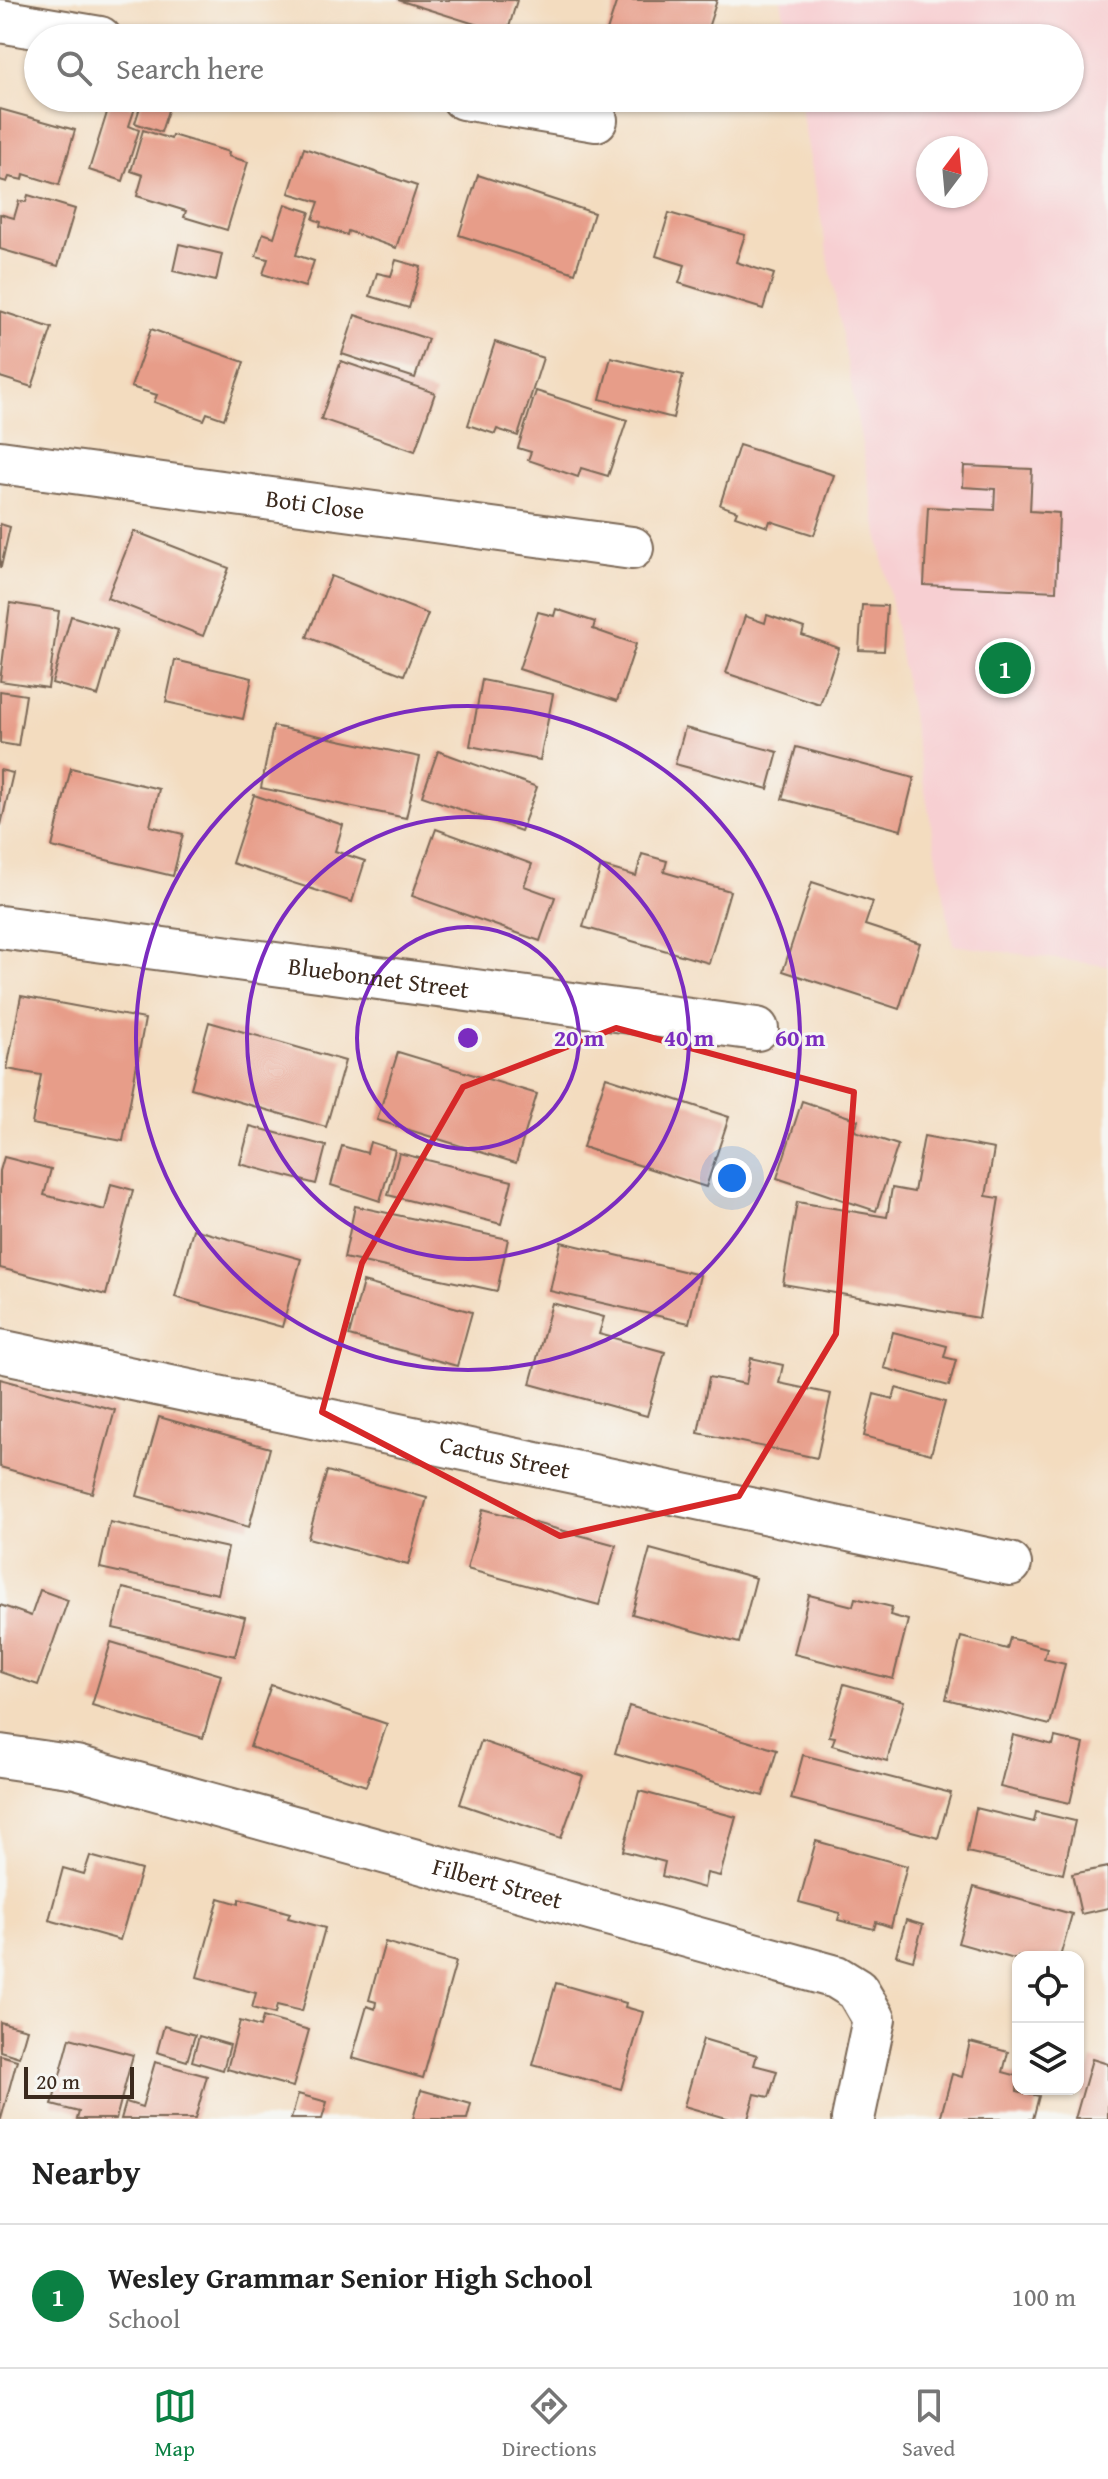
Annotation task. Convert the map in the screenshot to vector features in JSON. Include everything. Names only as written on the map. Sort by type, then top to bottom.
[{"type":"street","points":[[0,21],[24,25]]},
{"type":"street","points":[[548,112],[596,120]]},
{"type":"street","name":"Boti Close","points":[[0,462],[632,548]]},
{"type":"street","name":"Bluebonnet Street","points":[[0,927],[757,1029]]},
{"type":"street","name":"Cactus Street","points":[[0,1351],[1010,1564]]},
{"type":"street","name":"Filbert Street","points":[[0,1756],[76,1767],[836,1977],[857,1990],[874,2019],[853,2119]]},
{"type":"highlighted area","points":[[616,1028],[854,1092],[836,1334],[739,1496],[560,1536],[322,1412],[362,1263],[463,1087]]},
{"type":"shaded area","points":[[781,0],[1108,0],[1108,966],[953,945],[802,112],[1084,112],[1084,24],[785,24]]},
{"type":"building","points":[[398,0],[517,0],[510,24],[475,24]]},
{"type":"building","points":[[617,0],[717,0],[709,24],[609,24]]},
{"type":"building","points":[[0,109],[75,130],[59,185],[24,174],[23,180],[9,177],[7,182],[0,180]]},
{"type":"building","points":[[107,112],[134,112],[129,126],[139,130],[123,181],[89,170]]},
{"type":"building","points":[[139,112],[167,112],[161,132],[135,123]]},
{"type":"building","points":[[143,130],[229,152],[228,156],[248,162],[227,230],[184,217],[186,211],[137,196],[143,175],[131,171]]},
{"type":"building","points":[[304,148],[417,186],[396,248],[348,231],[347,235],[320,226],[321,222],[313,219],[319,202],[289,193]]},
{"type":"building","points":[[478,175],[594,213],[575,273],[459,235]]},
{"type":"building","points":[[28,195],[75,209],[58,266],[0,249],[0,214],[14,218],[19,201],[26,202]]},
{"type":"building","points":[[285,204],[310,212],[296,255],[314,261],[305,287],[263,274],[268,259],[256,256],[263,233],[274,237]]},
{"type":"building","points":[[669,213],[745,235],[736,262],[774,274],[763,309],[679,283],[685,265],[656,256]]},
{"type":"building","points":[[179,244],[222,254],[216,281],[173,271]]},
{"type":"building","points":[[396,260],[421,267],[409,308],[370,296],[377,273],[391,276]]},
{"type":"building","points":[[0,311],[52,328],[32,387],[0,377]]},
{"type":"building","points":[[355,315],[428,339],[415,378],[342,354]]},
{"type":"building","points":[[151,329],[244,362],[224,419],[207,413],[204,420],[154,402],[157,395],[131,387]]},
{"type":"building","points":[[495,342],[543,358],[518,436],[497,429],[495,434],[468,425]]},
{"type":"building","points":[[611,357],[683,375],[673,418],[600,399]]},
{"type":"building","points":[[341,361],[435,393],[415,451],[321,419]]},
{"type":"building","points":[[536,391],[627,420],[608,476],[581,468],[578,477],[528,460],[531,452],[518,448]]},
{"type":"building","points":[[739,445],[834,475],[814,535],[770,521],[768,527],[735,516],[737,511],[720,505]]},
{"type":"building","points":[[964,466],[1032,469],[1030,511],[1059,513],[1056,591],[924,585],[928,507],[994,510],[995,489],[963,487]]},
{"type":"building","points":[[0,524],[10,527],[1,567],[0,567]]},
{"type":"building","points":[[134,531],[229,568],[203,636],[107,598]]},
{"type":"building","points":[[331,576],[428,614],[404,675],[307,637]]},
{"type":"building","points":[[10,603],[59,611],[48,688],[0,681]]},
{"type":"building","points":[[862,605],[887,606],[884,651],[859,650]]},
{"type":"building","points":[[556,609],[595,622],[593,629],[636,644],[617,701],[519,669],[538,612],[554,616]]},
{"type":"building","points":[[767,615],[804,628],[802,635],[839,648],[820,705],[726,673],[745,616],[765,623]]},
{"type":"building","points":[[71,616],[117,630],[98,696],[52,683]]},
{"type":"building","points":[[175,660],[252,678],[243,719],[166,702]]},
{"type":"building","points":[[482,680],[553,694],[540,760],[470,746]]},
{"type":"building","points":[[0,691],[26,695],[18,746],[0,743]]},
{"type":"building","points":[[273,726],[420,757],[406,818],[261,788]]},
{"type":"building","points":[[685,728],[778,752],[768,789],[675,764]]},
{"type":"building","points":[[796,747],[914,778],[901,830],[782,799]]},
{"type":"building","points":[[438,751],[537,787],[521,831],[422,796]]},
{"type":"building","points":[[71,768],[159,789],[150,826],[183,834],[173,876],[52,847]]},
{"type":"building","points":[[0,770],[13,773],[1,825],[0,825]]},
{"type":"building","points":[[254,795],[343,825],[335,851],[365,861],[352,902],[232,863]]},
{"type":"building","points":[[436,829],[532,864],[524,886],[555,897],[540,941],[412,896]]},
{"type":"building","points":[[642,854],[667,861],[664,872],[730,891],[709,963],[583,927],[601,866],[636,876]]},
{"type":"building","points":[[812,882],[873,902],[865,925],[920,943],[899,1009],[783,971]]},
{"type":"building","points":[[21,996],[145,1019],[123,1141],[32,1124],[41,1075],[7,1069]]},
{"type":"building","points":[[209,1022],[345,1061],[326,1127],[191,1088]]},
{"type":"building","points":[[398,1052],[537,1094],[516,1163],[377,1120]]},
{"type":"building","points":[[606,1077],[729,1117],[706,1187],[583,1147]]},
{"type":"building","points":[[802,1101],[858,1120],[855,1131],[898,1145],[876,1211],[777,1178]]},
{"type":"building","points":[[250,1126],[326,1146],[316,1184],[240,1164]]},
{"type":"building","points":[[924,1136],[994,1149],[986,1196],[999,1198],[979,1318],[783,1284],[797,1202],[887,1217],[892,1188],[914,1192]]},
{"type":"building","points":[[370,1142],[395,1150],[380,1201],[331,1185],[342,1146],[367,1153]]},
{"type":"building","points":[[399,1153],[512,1181],[501,1224],[388,1195]]},
{"type":"building","points":[[4,1157],[51,1169],[44,1195],[105,1210],[111,1184],[133,1190],[106,1295],[0,1268],[0,1171]]},
{"type":"building","points":[[355,1206],[508,1239],[497,1291],[344,1258]]},
{"type":"building","points":[[193,1229],[301,1259],[282,1327],[175,1297]]},
{"type":"building","points":[[561,1242],[700,1275],[689,1323],[550,1291]]},
{"type":"building","points":[[363,1282],[472,1312],[457,1366],[349,1336]]},
{"type":"building","points":[[552,1303],[604,1317],[599,1334],[665,1352],[647,1416],[530,1384]]},
{"type":"building","points":[[893,1332],[947,1346],[944,1357],[956,1360],[949,1386],[884,1368]]},
{"type":"building","points":[[751,1358],[783,1365],[779,1383],[831,1394],[817,1458],[698,1433],[709,1377],[746,1384]]},
{"type":"building","points":[[0,1379],[115,1410],[92,1493],[0,1467]]},
{"type":"building","points":[[896,1388],[945,1402],[931,1454],[864,1436],[874,1394],[893,1399]]},
{"type":"building","points":[[159,1417],[270,1448],[249,1527],[137,1496]]},
{"type":"building","points":[[327,1471],[427,1498],[408,1565],[308,1538]]},
{"type":"building","points":[[483,1509],[616,1545],[599,1605],[467,1569]]},
{"type":"building","points":[[110,1522],[228,1548],[218,1594],[100,1568]]},
{"type":"building","points":[[650,1549],[756,1578],[739,1643],[632,1614]]},
{"type":"building","points":[[123,1588],[245,1617],[235,1656],[113,1628]]},
{"type":"building","points":[[40,1590],[68,1600],[38,1685],[0,1672],[0,1605],[31,1616]]},
{"type":"building","points":[[809,1595],[853,1606],[855,1598],[892,1607],[890,1615],[908,1620],[893,1679],[794,1654]]},
{"type":"building","points":[[961,1637],[1007,1649],[1010,1638],[1047,1648],[1044,1659],[1065,1664],[1050,1725],[946,1699]]},
{"type":"building","points":[[111,1642],[221,1675],[203,1738],[92,1705]]},
{"type":"building","points":[[844,1684],[904,1701],[887,1761],[832,1745],[835,1737],[829,1736]]},
{"type":"building","points":[[271,1685],[387,1724],[366,1786],[250,1747]]},
{"type":"building","points":[[629,1706],[777,1750],[763,1796],[615,1753]]},
{"type":"building","points":[[1013,1735],[1053,1745],[1055,1737],[1084,1744],[1070,1803],[1000,1787]]},
{"type":"building","points":[[481,1741],[583,1776],[561,1838],[460,1804]]},
{"type":"building","points":[[803,1755],[951,1793],[938,1838],[791,1799]]},
{"type":"building","points":[[639,1791],[736,1817],[720,1876],[707,1873],[704,1888],[662,1876],[665,1862],[623,1851]]},
{"type":"building","points":[[976,1808],[1034,1822],[1036,1812],[1075,1821],[1063,1874],[967,1852]]},
{"type":"building","points":[[816,1841],[907,1866],[891,1927],[876,1922],[874,1929],[838,1920],[840,1913],[799,1902]]},
{"type":"building","points":[[90,1856],[141,1870],[120,1940],[49,1920],[63,1868],[84,1874]]},
{"type":"building","points":[[1108,1867],[1108,1908],[1081,1914],[1072,1874]]},
{"type":"building","points":[[974,1887],[1072,1914],[1062,1951],[1012,1951],[1012,1958],[958,1943]]},
{"type":"building","points":[[219,1898],[239,1904],[239,1899],[290,1913],[288,1918],[325,1928],[302,2011],[277,2005],[275,2014],[252,2008],[256,1993],[197,1977]]},
{"type":"building","points":[[906,1920],[923,1925],[913,1960],[896,1955]]},
{"type":"building","points":[[385,1942],[456,1962],[423,2078],[352,2058],[367,2006],[375,2009],[376,2002],[369,2000]]},
{"type":"building","points":[[556,1983],[626,2003],[625,2007],[643,2012],[621,2089],[533,2065]]},
{"type":"building","points":[[263,2017],[309,2030],[293,2087],[227,2069],[240,2021],[260,2027]]},
{"type":"building","points":[[0,2022],[27,2029],[19,2057],[0,2051]]},
{"type":"building","points":[[164,2026],[195,2035],[187,2061],[157,2052]]},
{"type":"building","points":[[199,2036],[230,2045],[223,2070],[192,2061]]},
{"type":"building","points":[[70,2038],[133,2055],[116,2119],[77,2119],[79,2112],[52,2105]]},
{"type":"building","points":[[703,2039],[757,2055],[754,2065],[777,2071],[769,2097],[755,2094],[748,2119],[729,2119],[684,2106]]},
{"type":"building","points":[[970,2042],[1008,2052],[1003,2072],[1012,2074],[1012,2095],[1039,2096],[1033,2119],[940,2119],[952,2074],[962,2077]]},
{"type":"building","points":[[0,2055],[17,2060],[1,2119],[0,2119]]},
{"type":"building","points":[[1092,2059],[1108,2064],[1108,2119],[1075,2119]]},
{"type":"building","points":[[155,2062],[207,2076],[195,2119],[121,2119],[126,2102],[142,2107]]},
{"type":"building","points":[[421,2090],[471,2104],[467,2119],[413,2119]]},
{"type":"building","points":[[298,2094],[327,2102],[322,2119],[291,2119]]},
{"type":"place","name":"Wesley Grammar Senior High School","points":[[1005,668]]}]
